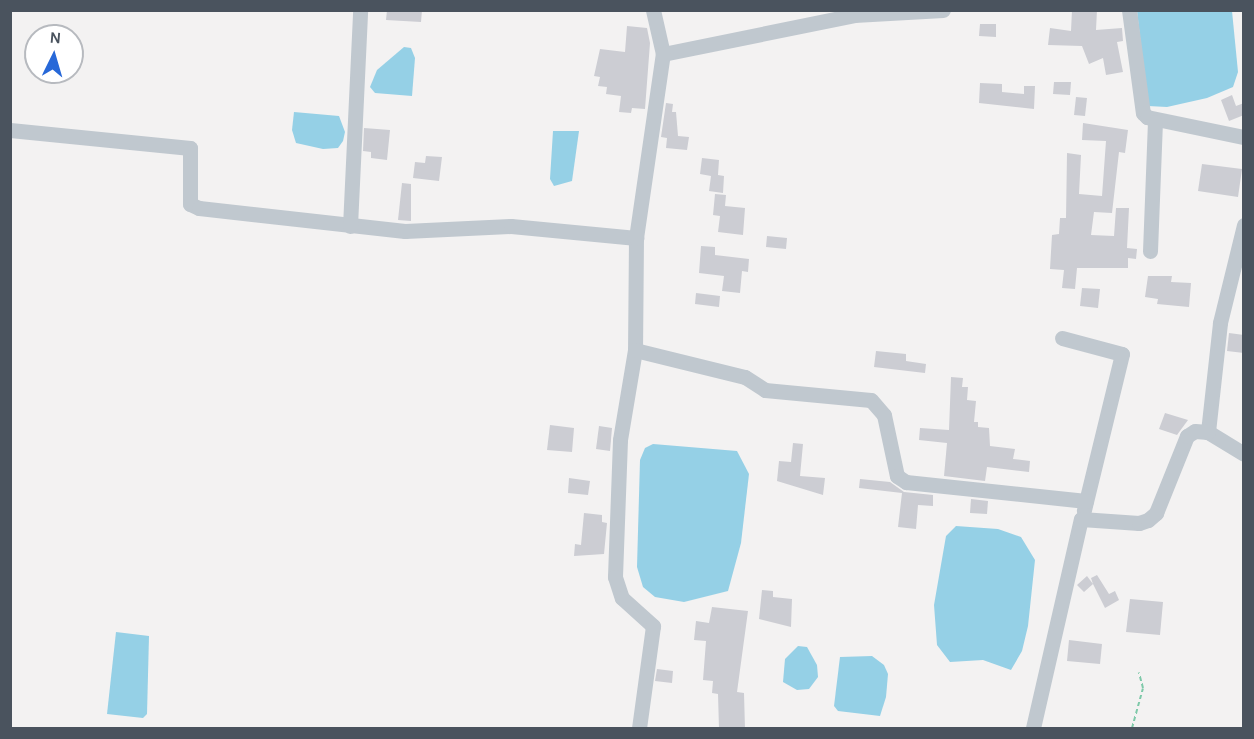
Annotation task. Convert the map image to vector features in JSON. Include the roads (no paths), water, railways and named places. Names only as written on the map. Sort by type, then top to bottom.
[{"type":"street","points":[[350,226],[360,10]]},
{"type":"street","points":[[639,729],[653,626],[622,598],[615,577],[620,440],[634,350],[636,238],[663,54],[653,10]]},
{"type":"street","points":[[663,54],[854,15],[943,10]]},
{"type":"street","points":[[1129,10],[1143,113],[1155,122],[1244,137]]},
{"type":"street","points":[[1150,251],[1155,122]]},
{"type":"street","points":[[10,130],[190,148],[190,204],[199,208],[405,231],[511,226],[636,238]]},
{"type":"street","points":[[1208,432],[1220,323],[1244,225]]},
{"type":"street","points":[[1032,729],[1122,354],[1062,338]]},
{"type":"street","points":[[634,350],[745,376],[765,390],[871,400],[884,415],[897,476],[906,482],[1086,501]]},
{"type":"street","points":[[1082,519],[1139,523],[1148,520],[1156,513],[1187,436],[1195,431],[1208,432],[1244,454]]},
{"type":"water","points":[[1137,11],[1232,11],[1238,72],[1233,87],[1207,98],[1167,107],[1148,106]]},
{"type":"water","points":[[404,47],[411,48],[415,58],[412,96],[375,93],[370,87],[377,70]]},
{"type":"water","points":[[294,112],[339,116],[345,132],[343,141],[338,148],[323,149],[296,143],[292,130]]},
{"type":"water","points":[[553,131],[579,131],[572,181],[554,186],[550,179]]},
{"type":"water","points":[[653,444],[737,451],[749,474],[741,543],[728,591],[684,602],[655,597],[643,587],[637,567],[640,460],[645,448]]},
{"type":"water","points":[[956,526],[998,529],[1021,537],[1035,560],[1028,626],[1022,651],[1011,670],[983,660],[950,662],[937,645],[934,605],[946,536]]},
{"type":"water","points":[[116,632],[149,636],[147,714],[143,718],[107,714]]},
{"type":"water","points":[[798,646],[807,647],[817,665],[818,677],[809,689],[797,690],[783,682],[785,659]]},
{"type":"water","points":[[872,656],[884,665],[888,674],[886,697],[880,716],[838,711],[834,706],[840,657]]}]
